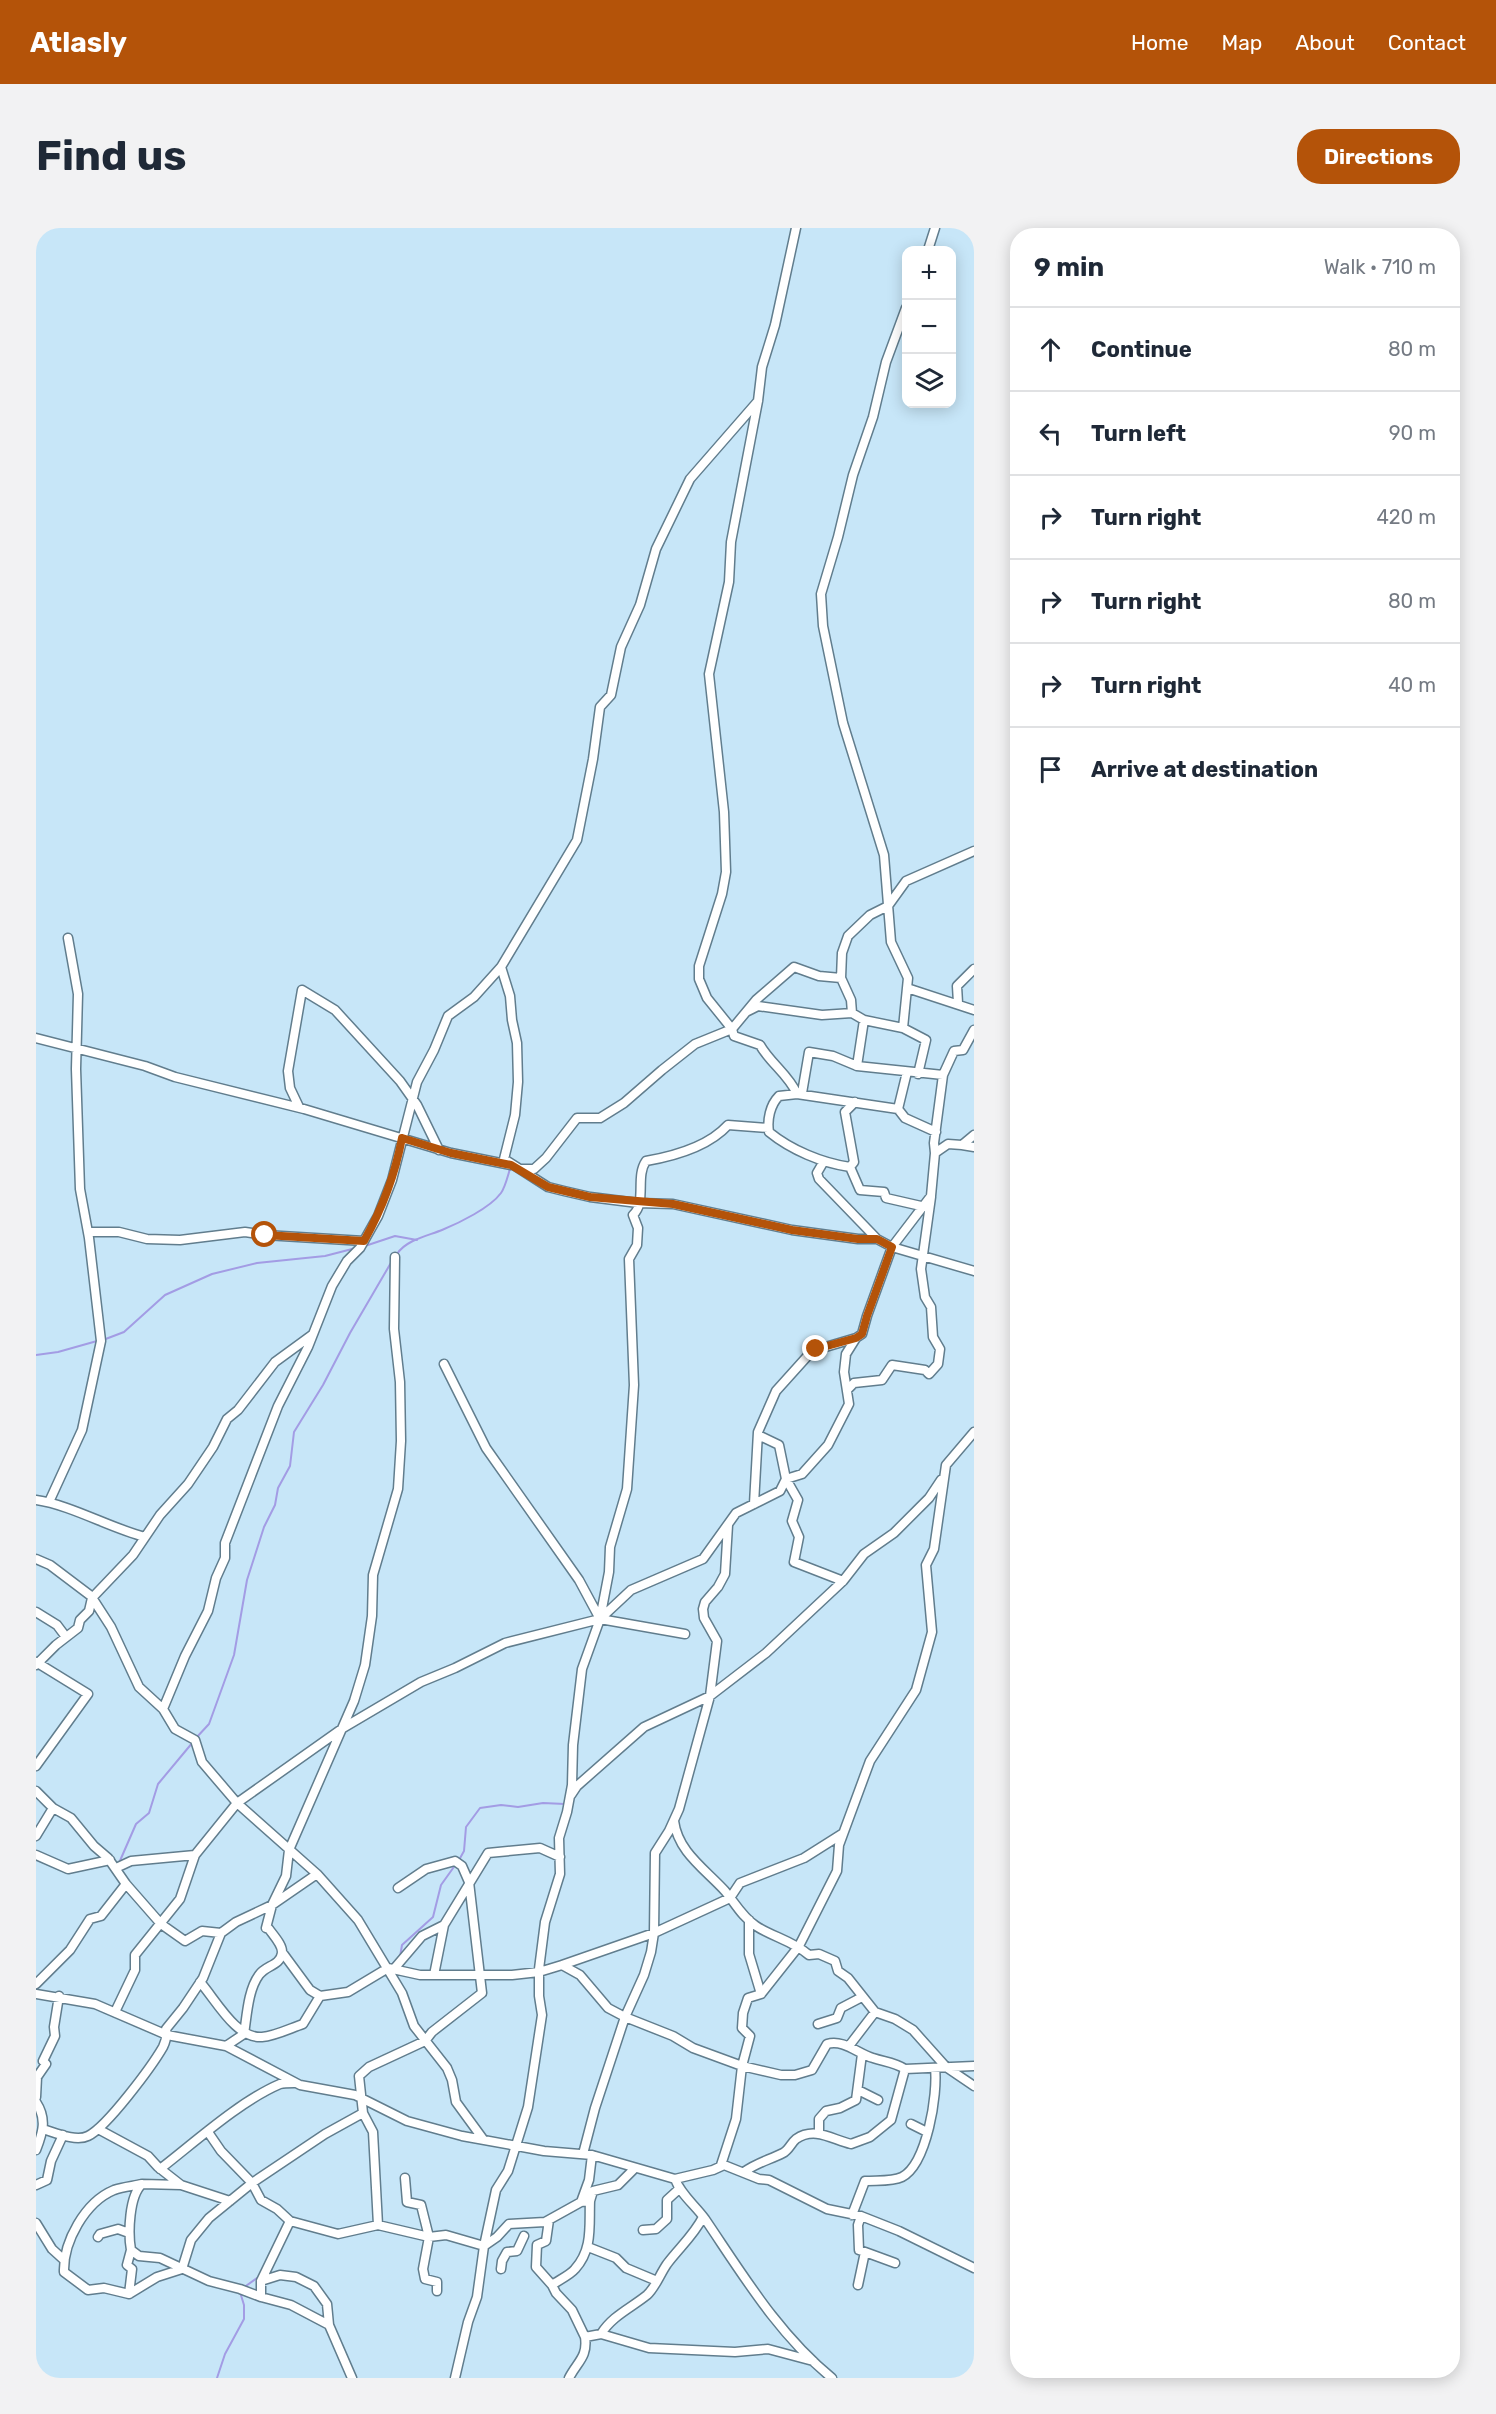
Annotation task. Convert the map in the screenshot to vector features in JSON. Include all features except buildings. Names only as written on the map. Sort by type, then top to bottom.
[{"type":"street","points":[[796,228],[775,325],[762,367],[758,401],[731,542],[729,582],[709,674],[724,812],[726,872],[722,894],[699,966],[699,979],[707,998],[732,1029],[734,1036],[760,1045],[766,1056],[800,1093]]},
{"type":"street","points":[[929,246],[935,228]]},
{"type":"street","points":[[902,319],[886,362],[873,417],[853,475],[821,594],[824,626],[843,723],[884,855],[891,942],[908,978],[903,1028]]},
{"type":"street","points":[[163,1709],[185,1656],[208,1611],[216,1578],[225,1558],[225,1543],[278,1406],[312,1335],[332,1286],[347,1261],[364,1241],[378,1216],[390,1186],[417,1082],[448,1016],[474,997],[501,967],[577,840],[593,759],[600,707],[611,695],[621,647],[640,605],[656,549],[690,479],[758,401]]},
{"type":"street","points":[[852,1013],[851,1000],[841,978],[842,953],[848,936],[865,918],[888,906],[906,880],[974,851]]},
{"type":"street","points":[[49,1502],[82,1430],[101,1341],[88,1232],[80,1189],[78,994],[68,938]]},
{"type":"street","points":[[501,967],[510,996],[517,1043],[518,1082],[514,1115],[504,1159],[514,1167],[548,1187],[590,1197],[638,1203],[673,1204],[792,1230],[858,1239],[877,1239]]},
{"type":"street","points":[[36,1038],[145,1066],[175,1077],[299,1107],[439,1150],[514,1167],[534,1169],[546,1158],[576,1118],[600,1118],[624,1103],[695,1044],[732,1029],[743,1013],[780,977],[794,967],[819,976],[841,978]]},
{"type":"street","points":[[958,1003],[957,986],[974,969]]},
{"type":"street","points":[[907,988],[974,1010]]},
{"type":"street","points":[[299,1107],[290,1088],[288,1071],[302,990],[335,1010],[400,1082],[430,1128],[439,1150]]},
{"type":"street","points":[[743,1013],[758,1006],[826,1015],[852,1013],[864,1020],[903,1028],[926,1040],[918,1074]]},
{"type":"street","points":[[857,1066],[864,1020]]},
{"type":"street","points":[[848,1389],[854,1383],[882,1380],[892,1365],[912,1368],[929,1374],[938,1364],[940,1349],[933,1337],[931,1307],[925,1296],[922,1281],[922,1254],[931,1196],[934,1143],[943,1075],[954,1051],[963,1050],[974,1030]]},
{"type":"street","points":[[800,1093],[809,1052],[833,1056],[857,1066],[943,1075]]},
{"type":"street","points":[[898,1109],[907,1072]]},
{"type":"street","points":[[850,1167],[824,1161],[779,1140],[769,1132],[772,1106],[777,1097],[800,1093],[898,1109],[905,1118],[936,1132]]},
{"type":"street","points":[[850,1167],[854,1162],[845,1112],[855,1102]]},
{"type":"street","points":[[455,2378],[468,2322],[477,2297],[484,2246],[496,2190],[508,2171],[528,2107],[540,2037],[542,2012],[539,1972],[546,1922],[560,1874],[559,1838],[569,1798],[582,1669],[600,1619],[609,1572],[610,1547],[627,1489],[632,1443],[634,1382],[629,1259],[637,1245],[638,1228],[633,1215],[638,1210],[639,1184],[643,1164],[646,1161],[670,1156],[711,1140],[728,1125],[768,1128]]},
{"type":"street","points":[[962,1145],[974,1135]]},
{"type":"street","points":[[935,1153],[948,1144],[974,1147]]},
{"type":"street","points":[[824,1161],[817,1173],[819,1179],[877,1239],[892,1247],[974,1271]]},
{"type":"street","points":[[850,1167],[861,1190],[884,1192],[886,1198],[921,1206]]},
{"type":"street","points":[[753,1504],[760,1426],[776,1391],[804,1358],[816,1349],[856,1338],[862,1334],[892,1247],[921,1206],[931,1196]]},
{"type":"street","points":[[88,1232],[119,1232],[147,1239],[180,1240],[245,1232],[364,1241]]},
{"type":"street","points":[[395,1257],[394,1329],[400,1382],[402,1441],[398,1489],[373,1575],[372,1617],[365,1665],[343,1728],[289,1850],[286,1876],[272,1905],[266,1928],[269,1929],[282,1952],[310,1990],[320,1996],[348,1992],[391,1969],[422,1936],[444,1924]]},
{"type":"street","points":[[36,1766],[88,1694],[37,1663],[78,1628],[80,1620],[89,1611],[92,1598],[134,1555],[160,1515],[188,1484],[213,1447],[226,1419],[238,1410],[275,1362],[312,1335]]},
{"type":"street","points":[[600,1619],[631,1590],[703,1559],[740,1509],[780,1491],[786,1479],[802,1474],[828,1445],[849,1404],[844,1372],[845,1362],[846,1354],[856,1338]]},
{"type":"street","points":[[444,1364],[486,1448],[579,1580],[600,1619]]},
{"type":"street","points":[[160,2169],[222,2120],[282,2083],[361,2097],[407,2121],[462,2136],[544,2151],[587,2155],[675,2179],[713,2170],[721,2165],[736,2119],[742,2066],[750,2036],[742,2028],[743,2013],[748,1998],[761,1994],[799,1946],[837,1873],[842,1834],[870,1761],[916,1690],[923,1670],[932,1632],[926,1565],[934,1549],[947,1462],[974,1432]]},
{"type":"street","points":[[758,1436],[779,1445],[786,1479],[798,1500],[792,1521],[799,1537],[794,1562],[843,1581]]},
{"type":"street","points":[[569,1798],[577,1786],[644,1727],[710,1696],[766,1653],[843,1581],[864,1554],[894,1533],[929,1498],[944,1476]]},
{"type":"street","points":[[36,1500],[49,1502],[92,1517],[121,1531],[145,1537]]},
{"type":"street","points":[[552,2285],[574,2271],[588,2247],[587,2155],[595,2108],[625,2017],[649,1962],[654,1933],[655,1853],[674,1821],[710,1696],[717,1641],[704,1618],[703,1610],[705,1602],[718,1587],[725,1574],[728,1524]]},
{"type":"street","points":[[36,1559],[57,1570],[92,1598],[111,1627],[139,1688],[163,1709],[175,1729],[195,1740],[202,1762],[237,1803],[317,1874],[358,1920],[391,1969],[414,2026],[447,2068],[456,2102],[483,2139]]},
{"type":"street","points":[[36,1612],[57,1624],[66,1637]]},
{"type":"street","points":[[115,2012],[135,1970],[135,1955],[180,1899],[195,1855],[237,1803],[343,1728],[421,1682],[505,1643],[600,1619],[684,1634]]},
{"type":"street","points":[[36,1791],[53,1808],[71,1818],[94,1846],[110,1860],[126,1884],[161,1924],[185,1941],[203,1931],[221,1933]]},
{"type":"street","points":[[36,1836],[53,1808]]},
{"type":"street","points":[[674,1821],[676,1836],[692,1860],[749,1920],[799,1946],[809,1954],[819,1954],[835,1961],[838,1971],[848,1978],[875,2012],[895,2019],[913,2030],[946,2067],[974,2085]]},
{"type":"street","points":[[391,1969],[420,1975],[512,1976],[539,1972],[654,1933],[730,1898],[740,1883],[804,1858],[842,1834]]},
{"type":"street","points":[[434,1975],[444,1924],[488,1853],[540,1848],[560,1857]]},
{"type":"street","points":[[36,1855],[69,1869],[110,1860]]},
{"type":"street","points":[[116,1868],[131,1861],[195,1855]]},
{"type":"street","points":[[378,2225],[373,2132],[363,2113],[358,2079],[360,2074],[369,2067],[425,2041],[432,2032],[481,1994],[469,1882],[462,1866],[455,1861],[426,1869],[398,1888]]},
{"type":"street","points":[[43,2129],[83,2138],[98,2129],[163,2046],[167,2035],[166,2029],[200,1982],[221,1933],[236,1922],[272,1905],[317,1874]]},
{"type":"street","points":[[36,1984],[70,1950],[90,1919],[101,1916],[126,1884]]},
{"type":"street","points":[[749,1920],[749,1954],[761,1994]]},
{"type":"street","points":[[226,2046],[244,2034],[249,2003],[260,1974],[278,1963],[282,1952]]},
{"type":"street","points":[[562,1965],[580,1975],[608,2008],[670,2034],[693,2048],[742,2066],[781,2074],[797,2074],[812,2070],[827,2044],[834,2043],[849,2046],[862,2054],[895,2063],[905,2069],[974,2066]]},
{"type":"street","points":[[200,1982],[244,2034],[262,2037],[303,2024],[320,1996]]},
{"type":"street","points":[[36,1994],[59,1996],[94,2004],[167,2035],[226,2046],[297,2084]]},
{"type":"street","points":[[36,2097],[37,2078],[46,2064],[43,2061],[55,2036],[54,2027],[59,1996]]},
{"type":"street","points":[[818,2024],[837,2018],[841,2008],[862,1998]]},
{"type":"street","points":[[849,2046],[875,2012]]},
{"type":"street","points":[[819,2133],[819,2119],[826,2110],[840,2108],[856,2100],[862,2054]]},
{"type":"street","points":[[896,2263],[859,2250],[857,2215],[865,2181],[901,2178],[914,2167],[927,2132],[933,2106],[935,2068]]},
{"type":"street","points":[[744,2172],[754,2164],[784,2152],[803,2135],[819,2133],[851,2144],[872,2135],[891,2120],[905,2069]]},
{"type":"street","points":[[858,2090],[878,2100]]},
{"type":"street","points":[[36,2102],[44,2118],[36,2150]]},
{"type":"street","points":[[182,2269],[188,2246],[194,2235],[209,2218],[252,2183],[325,2134],[363,2113]]},
{"type":"street","points":[[911,2124],[927,2132]]},
{"type":"street","points":[[98,2129],[148,2156],[160,2169],[181,2185]]},
{"type":"street","points":[[208,2132],[221,2151],[252,2183],[261,2200],[277,2209],[290,2221],[338,2234],[378,2225],[429,2237],[446,2235],[484,2246]]},
{"type":"street","points":[[36,2185],[47,2180],[51,2161],[63,2135]]},
{"type":"street","points":[[721,2165],[804,2196],[827,2209],[857,2215],[919,2240],[974,2268]]},
{"type":"street","points":[[484,2246],[497,2237],[509,2224],[545,2222],[586,2201],[593,2191],[618,2185],[635,2168]]},
{"type":"street","points":[[405,2178],[407,2202],[421,2205],[429,2237],[423,2269],[425,2279],[437,2283],[437,2291]]},
{"type":"street","points":[[675,2179],[753,2293],[832,2378]]},
{"type":"street","points":[[182,2269],[158,2277],[129,2294],[104,2288],[88,2290],[64,2272],[63,2259],[83,2217],[98,2199],[115,2189],[142,2184],[181,2185],[230,2201]]},
{"type":"street","points":[[129,2294],[132,2269],[127,2265],[131,2250],[129,2233],[135,2194],[142,2184]]},
{"type":"street","points":[[643,2230],[656,2229],[667,2219],[665,2205],[670,2194],[679,2188]]},
{"type":"street","points":[[602,2334],[606,2326],[649,2294],[668,2264],[688,2242],[703,2217]]},
{"type":"street","points":[[549,2220],[546,2241],[537,2246],[536,2267],[572,2310],[585,2337],[587,2348],[580,2364],[569,2378]]},
{"type":"street","points":[[261,2297],[261,2281],[290,2221]]},
{"type":"street","points":[[36,2223],[52,2248],[63,2259]]},
{"type":"street","points":[[98,2237],[100,2234],[118,2229],[129,2233]]},
{"type":"street","points":[[507,2252],[517,2251],[524,2236]]},
{"type":"street","points":[[497,2237],[507,2252]]},
{"type":"street","points":[[588,2247],[616,2258],[628,2269],[657,2281]]},
{"type":"street","points":[[131,2250],[139,2256],[160,2258],[208,2281],[291,2305],[329,2325]]},
{"type":"street","points":[[501,2269],[502,2260],[507,2252]]},
{"type":"street","points":[[858,2285],[865,2253]]},
{"type":"street","points":[[261,2281],[280,2275],[296,2277],[314,2286],[327,2304],[329,2325],[352,2378]]},
{"type":"street","points":[[585,2337],[602,2334],[649,2348],[735,2352],[768,2349],[814,2361]]},
{"type":"waterway","points":[[397,1254],[411,1242],[457,1223],[490,1204],[503,1190],[511,1166]]},
{"type":"waterway","points":[[365,1246],[395,1236],[417,1240]]},
{"type":"waterway","points":[[103,1340],[124,1332],[165,1295],[212,1274],[257,1263],[325,1256],[356,1248]]},
{"type":"waterway","points":[[196,1738],[209,1724],[234,1655],[247,1580],[264,1527],[275,1505],[278,1488],[290,1466],[294,1432],[392,1261]]},
{"type":"waterway","points":[[36,1355],[58,1352],[97,1341]]},
{"type":"waterway","points":[[119,1863],[136,1824],[149,1813],[158,1784],[193,1742]]},
{"type":"waterway","points":[[459,1860],[464,1851],[466,1827],[480,1808],[501,1805],[518,1807],[543,1803],[565,1804]]},
{"type":"waterway","points":[[390,1966],[400,1957],[402,1945],[433,1917],[441,1885],[456,1864]]},
{"type":"waterway","points":[[243,2288],[257,2278]]},
{"type":"waterway","points":[[217,2378],[225,2354],[244,2319],[244,2305],[240,2292]]},
{"type":"route","points":[[265,1235],[364,1241],[378,1216],[392,1180],[402,1138],[451,1153],[511,1165],[548,1187],[590,1197],[638,1203],[673,1204],[792,1230],[858,1239],[877,1239],[892,1247],[862,1334],[856,1338],[816,1349]]}]
